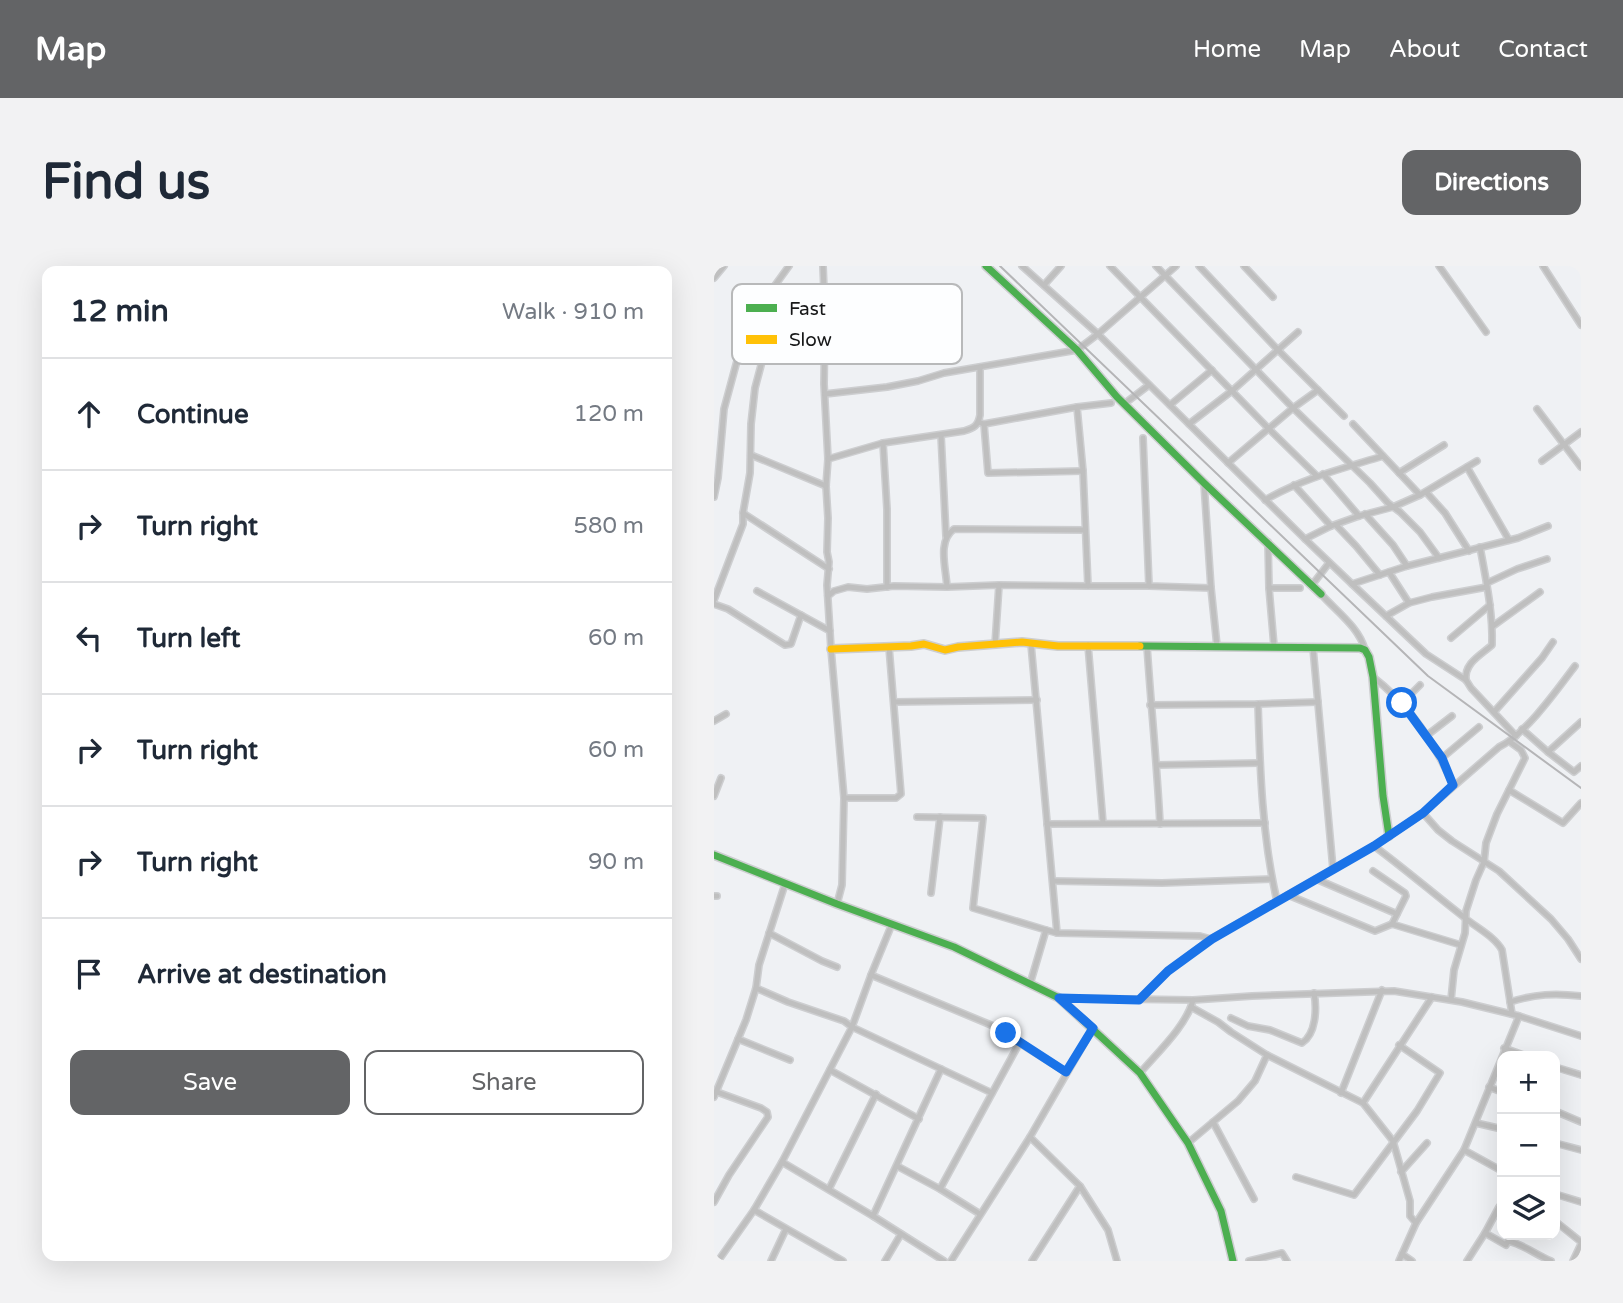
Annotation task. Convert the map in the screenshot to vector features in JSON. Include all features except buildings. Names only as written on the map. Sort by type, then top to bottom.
[{"type":"street","points":[[714,278],[724,266]]},
{"type":"street","points":[[776,284],[789,266]]},
{"type":"street","points":[[823,266],[823,284]]},
{"type":"street","points":[[986,266],[1077,350],[1124,404],[1312,585],[1362,639],[1373,677],[1389,836]]},
{"type":"street","points":[[1022,266],[1098,334],[1304,539],[1426,654],[1466,680]]},
{"type":"street","points":[[1044,285],[1061,266]]},
{"type":"street","points":[[1110,266],[1269,429],[1393,545],[1407,566]]},
{"type":"street","points":[[1156,266],[1293,408],[1400,512],[1439,558]]},
{"type":"street","points":[[825,394],[887,387],[944,373],[1077,350],[1176,266]]},
{"type":"street","points":[[1199,266],[1344,416]]},
{"type":"street","points":[[1244,266],[1273,296]]},
{"type":"street","points":[[1439,266],[1486,332]]},
{"type":"street","points":[[1543,266],[1581,325]]},
{"type":"street","points":[[1189,424],[1233,390],[1298,332]]},
{"type":"street","points":[[714,497],[724,409],[736,364]]},
{"type":"street","points":[[761,364],[755,388],[750,473],[743,524],[714,602],[785,645],[791,644],[801,615]]},
{"type":"street","points":[[825,364],[828,459],[827,552],[830,569],[828,596],[844,798],[842,886],[838,904]]},
{"type":"street","points":[[980,368],[981,423],[988,472],[1083,471]]},
{"type":"street","points":[[1170,405],[1212,370]]},
{"type":"street","points":[[1124,404],[1150,385]]},
{"type":"street","points":[[1228,463],[1318,390]]},
{"type":"street","points":[[828,459],[883,443],[971,429],[981,423],[1111,403]]},
{"type":"street","points":[[1077,407],[1088,586]]},
{"type":"street","points":[[1537,409],[1581,467]]},
{"type":"street","points":[[1353,424],[1399,473],[1445,513],[1469,551]]},
{"type":"street","points":[[1542,461],[1581,432]]},
{"type":"street","points":[[941,435],[947,587]]},
{"type":"street","points":[[1143,438],[1149,586]]},
{"type":"street","points":[[883,443],[887,509],[887,587]]},
{"type":"street","points":[[1399,473],[1444,444]]},
{"type":"street","points":[[751,455],[826,486]]},
{"type":"street","points":[[1265,500],[1320,475],[1383,456]]},
{"type":"street","points":[[1304,539],[1362,515],[1393,507],[1423,493],[1477,461]]},
{"type":"street","points":[[1468,467],[1509,540]]},
{"type":"street","points":[[1204,483],[1217,646]]},
{"type":"street","points":[[1294,485],[1356,546],[1380,575]]},
{"type":"street","points":[[743,513],[830,569]]},
{"type":"street","points":[[1352,584],[1407,566],[1509,540],[1548,526]]},
{"type":"street","points":[[946,537],[950,531],[960,528],[1085,530]]},
{"type":"street","points":[[1268,542],[1274,646]]},
{"type":"street","points":[[1480,547],[1493,626],[1492,645],[1467,667],[1466,680],[1516,736]]},
{"type":"street","points":[[1386,616],[1409,603],[1487,585],[1517,569],[1547,559]]},
{"type":"street","points":[[1312,585],[1329,563]]},
{"type":"street","points":[[1389,572],[1409,603]]},
{"type":"street","points":[[995,645],[999,585]]},
{"type":"street","points":[[828,596],[848,587],[867,589],[894,586],[1211,588]]},
{"type":"street","points":[[1269,588],[1300,588]]},
{"type":"street","points":[[757,591],[830,631]]},
{"type":"street","points":[[1493,626],[1541,592]]},
{"type":"street","points":[[1451,638],[1490,605]]},
{"type":"street","points":[[831,649],[924,644],[945,650],[958,646],[1022,642],[1058,646],[1274,646],[1365,650]]},
{"type":"street","points":[[1494,712],[1553,642]]},
{"type":"street","points":[[1031,644],[1057,933]]},
{"type":"street","points":[[1088,645],[1103,823]]},
{"type":"street","points":[[1147,646],[1160,824]]},
{"type":"street","points":[[844,798],[896,798],[901,794],[889,647]]},
{"type":"street","points":[[1312,648],[1333,869]]},
{"type":"street","points":[[1139,1000],[1168,971],[1212,939],[1374,846],[1423,813],[1499,747],[1510,742],[1575,666]]},
{"type":"street","points":[[1373,677],[1402,703],[1442,758],[1453,785]]},
{"type":"street","points":[[1402,703],[1420,685]]},
{"type":"street","points":[[894,702],[1037,700]]},
{"type":"street","points":[[1150,705],[1318,702]]},
{"type":"street","points":[[1258,704],[1265,823],[1277,901]]},
{"type":"street","points":[[714,721],[726,714]]},
{"type":"street","points":[[1426,736],[1452,716]]},
{"type":"street","points":[[1548,752],[1581,722]]},
{"type":"street","points":[[1442,758],[1479,727]]},
{"type":"street","points":[[1522,729],[1581,777]]},
{"type":"street","points":[[1451,1000],[1454,970],[1465,933],[1465,911],[1484,862],[1486,843],[1525,758],[1521,750],[1510,742]]},
{"type":"street","points":[[1157,765],[1260,763]]},
{"type":"street","points":[[1574,772],[1581,766]]},
{"type":"street","points":[[714,796],[721,778]]},
{"type":"street","points":[[1509,790],[1563,823],[1581,803]]},
{"type":"street","points":[[1423,813],[1452,841],[1499,871],[1551,919],[1581,959]]},
{"type":"street","points":[[917,817],[983,818],[974,908],[1057,933],[1200,936],[1212,939]]},
{"type":"street","points":[[931,893],[940,817]]},
{"type":"street","points":[[1047,824],[1265,823]]},
{"type":"street","points":[[1374,846],[1498,943],[1502,950],[1510,1002],[1515,1015],[1464,1150],[1416,1223],[1400,1258],[1412,1261]]},
{"type":"street","points":[[714,855],[954,947],[1059,998],[1140,1073],[1188,1143],[1221,1211],[1233,1261]]},
{"type":"street","points":[[1288,895],[1380,930],[1392,924],[1406,896],[1405,892],[1373,871]]},
{"type":"street","points":[[1053,881],[1162,883],[1272,879]]},
{"type":"street","points":[[1316,879],[1397,914]]},
{"type":"street","points":[[714,1202],[768,1117],[767,1112],[761,1108],[715,1095],[746,1020],[756,988],[759,965],[785,884]]},
{"type":"street","points":[[717,1260],[754,1210],[830,1070],[852,1027],[892,924]]},
{"type":"street","points":[[1392,924],[1461,945]]},
{"type":"street","points":[[1030,984],[1046,930]]},
{"type":"street","points":[[769,933],[837,967]]},
{"type":"street","points":[[871,975],[991,1025],[1066,1072]]},
{"type":"street","points":[[756,988],[845,1021],[852,1027],[992,1093]]},
{"type":"street","points":[[1059,998],[1193,1000],[1382,990],[1451,1000],[1515,1015],[1581,1036]]},
{"type":"street","points":[[1341,1093],[1382,990]]},
{"type":"street","points":[[1231,1018],[1248,1026],[1270,1030],[1302,1044],[1308,1039],[1315,1019],[1314,993]]},
{"type":"street","points":[[1510,1002],[1555,993],[1581,996]]},
{"type":"street","points":[[1363,1103],[1432,997]]},
{"type":"street","points":[[1140,1073],[1176,1031],[1193,1000]]},
{"type":"street","points":[[1191,1007],[1218,1021],[1266,1055],[1363,1103],[1394,1142],[1410,1201],[1410,1216],[1416,1223]]},
{"type":"street","points":[[951,1261],[1030,1137],[1093,1028]]},
{"type":"street","points":[[738,1039],[790,1060]]},
{"type":"street","points":[[940,1189],[1020,1042]]},
{"type":"street","points":[[1296,1177],[1354,1195],[1417,1111],[1440,1073],[1399,1045]]},
{"type":"street","points":[[1504,1048],[1512,1051]]},
{"type":"street","points":[[1188,1143],[1238,1101],[1255,1081],[1266,1055]]},
{"type":"street","points":[[873,1216],[942,1069]]},
{"type":"street","points":[[1560,1069],[1581,1075]]},
{"type":"street","points":[[830,1070],[919,1119]]},
{"type":"street","points":[[1489,1087],[1497,1090]]},
{"type":"street","points":[[829,1189],[876,1094]]},
{"type":"street","points":[[1560,1113],[1581,1122]]},
{"type":"street","points":[[1213,1122],[1254,1199]]},
{"type":"street","points":[[1476,1123],[1497,1128]]},
{"type":"street","points":[[1030,1137],[1080,1186],[1108,1230],[1117,1261]]},
{"type":"street","points":[[1401,1172],[1427,1143]]},
{"type":"street","points":[[1560,1144],[1581,1150]]},
{"type":"street","points":[[1464,1150],[1497,1168]]},
{"type":"street","points":[[782,1162],[944,1261]]},
{"type":"street","points":[[897,1166],[979,1214]]},
{"type":"street","points":[[1032,1261],[1080,1186]]},
{"type":"street","points":[[1560,1196],[1581,1202]]},
{"type":"street","points":[[754,1210],[843,1261]]},
{"type":"street","points":[[1468,1261],[1497,1211]]},
{"type":"street","points":[[1560,1227],[1580,1246],[1573,1261]]},
{"type":"street","points":[[771,1261],[786,1229]]},
{"type":"street","points":[[1485,1233],[1497,1240]]},
{"type":"street","points":[[885,1261],[901,1234]]},
{"type":"street","points":[[1512,1240],[1550,1261]]},
{"type":"street","points":[[1249,1261],[1282,1253],[1287,1261]]},
{"type":"railway","points":[[1000,266],[1428,676],[1581,788]]},
{"type":"traffic: fast","points":[[986,266],[1077,350],[1117,397],[1321,594]]},
{"type":"traffic: fast","points":[[1140,646],[1365,650],[1373,677],[1389,836]]},
{"type":"traffic: fast","points":[[714,855],[954,947],[1059,998],[1140,1073],[1188,1143],[1221,1211],[1233,1261]]},
{"type":"traffic: slow","points":[[831,649],[924,644],[945,650],[1022,642],[1058,646],[1140,646]]},
{"type":"route","points":[[1006,1033],[1066,1072],[1093,1028],[1059,998],[1139,1000],[1168,971],[1212,939],[1374,846],[1423,813],[1453,785],[1442,758],[1402,703]]}]
